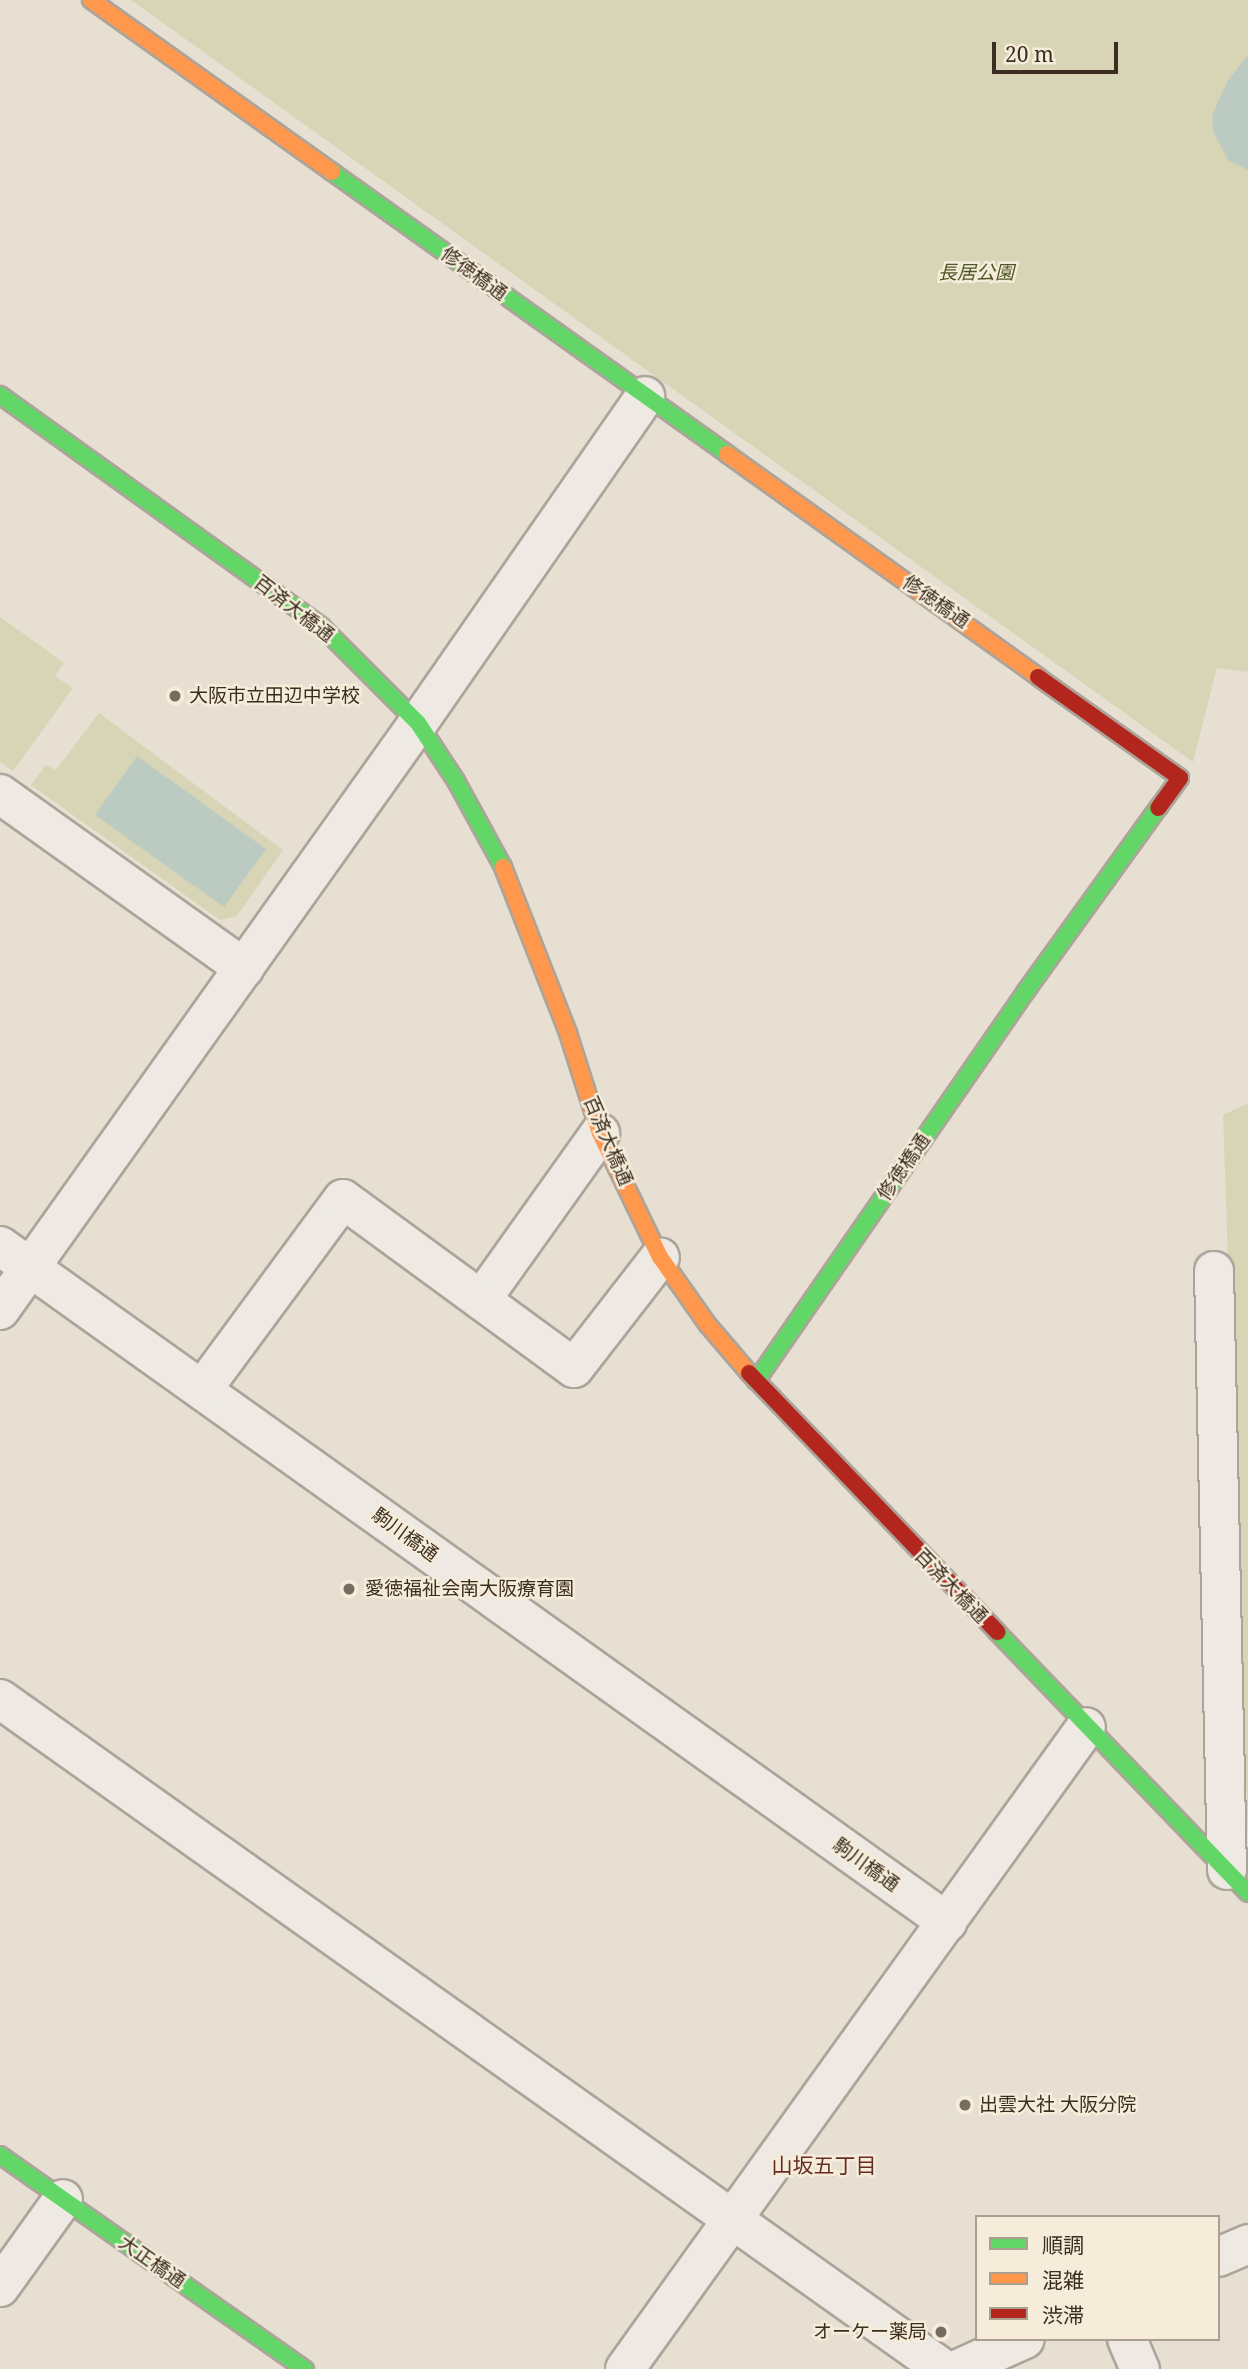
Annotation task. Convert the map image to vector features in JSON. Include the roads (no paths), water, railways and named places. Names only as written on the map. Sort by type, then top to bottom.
[{"type":"street","name":"修徳橋通","points":[[91,0],[1180,778],[1026,991],[756,1381]]},
{"type":"street","name":"百済大橋通","points":[[0,396],[321,626],[418,723],[456,781],[501,862],[568,1033],[600,1133],[660,1257],[708,1325],[756,1381],[1086,1727],[1238,1881]]},
{"type":"street","points":[[0,1310],[15,1256],[244,968],[645,396]]},
{"type":"street","points":[[0,794],[244,968]]},
{"type":"street","points":[[481,1300],[600,1133]]},
{"type":"street","points":[[202,1391],[343,1199],[574,1368],[660,1257]]},
{"type":"street","name":"駒川橋通","points":[[15,1256],[947,1922]]},
{"type":"street","points":[[1214,1271],[1238,1881]]},
{"type":"street","points":[[0,1699],[730,2221],[943,2369]]},
{"type":"street","points":[[625,2369],[1086,1727]]},
{"type":"street","name":"大正橋通","points":[[0,2155],[305,2369]]},
{"type":"street","points":[[0,2287],[63,2199]]},
{"type":"street","points":[[1220,2256],[1248,2244]]},
{"type":"street","points":[[958,2369],[1021,2341]]},
{"type":"street","points":[[1128,2341],[1140,2369]]},
{"type":"place","name":"大阪市立田辺中学校","points":[[175,696]]},
{"type":"place","name":"愛徳福祉会南大阪療育園","points":[[349,1589]]},
{"type":"place","name":"出雲大社 大阪分院","points":[[965,2105]]},
{"type":"place","name":"オーケー薬局","points":[[941,2332]]},
{"type":"district","name":"山坂五丁目","points":[[824,2165]]},
{"type":"park label","name":"長居公園","points":[[976,273]]}]
